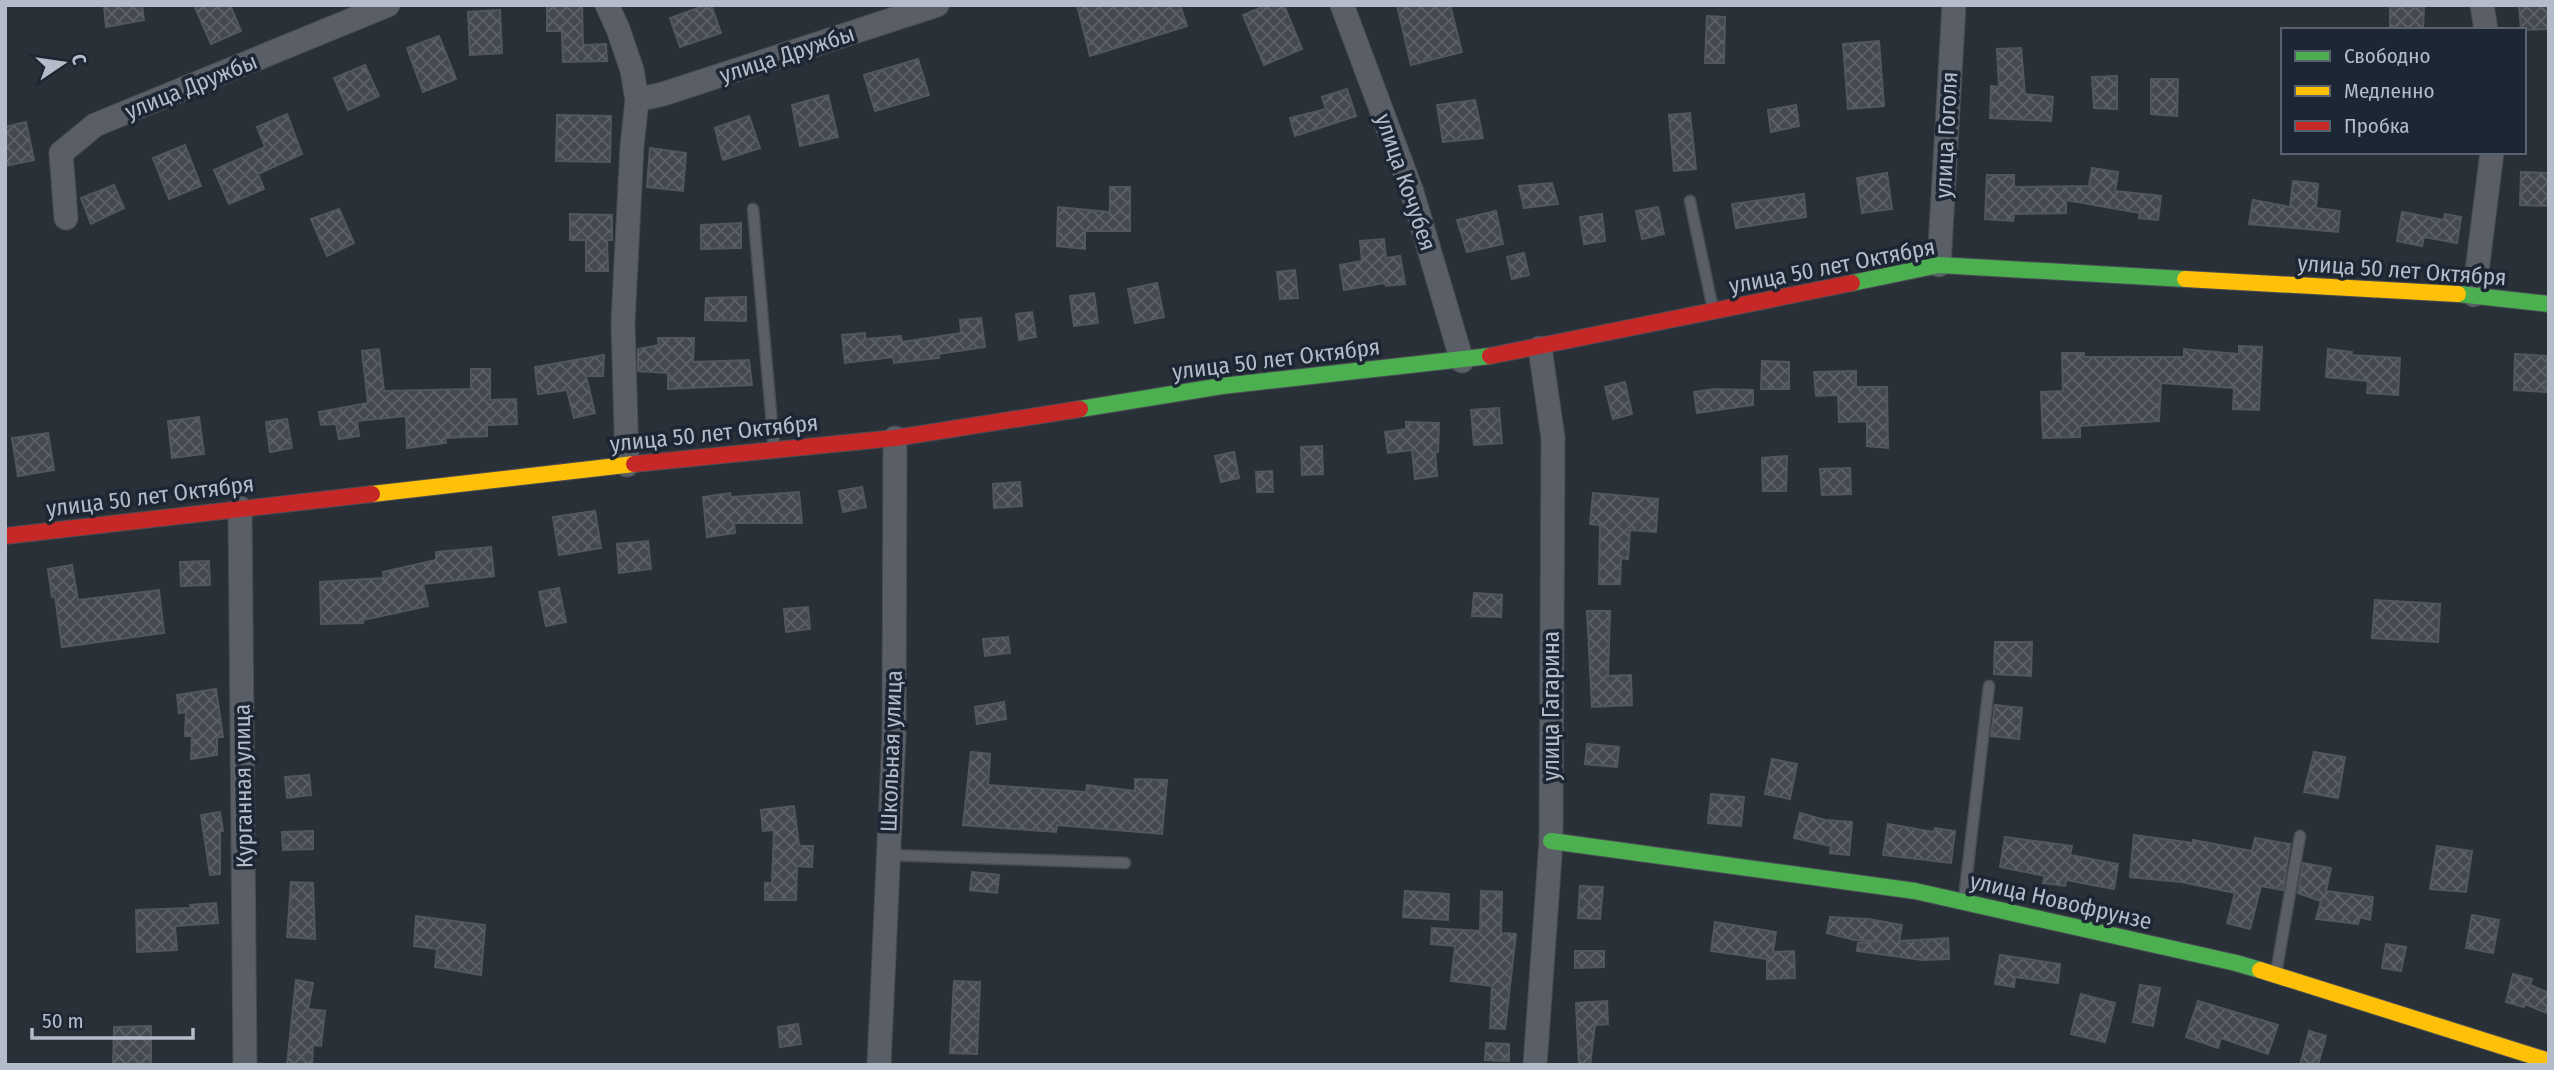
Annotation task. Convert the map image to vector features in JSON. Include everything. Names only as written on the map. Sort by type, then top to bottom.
[{"type":"street","name":"улица Дружбы","points":[[66,218],[61,153],[95,125],[388,5]]},
{"type":"street","points":[[607,5],[632,70],[637,100],[622,322],[627,465]]},
{"type":"street","name":"улица Дружбы","points":[[637,100],[663,94],[937,5]]},
{"type":"street","name":"улица Кочубея","points":[[1342,5],[1412,192],[1462,361]]},
{"type":"street","name":"улица Гоголя","points":[[1939,265],[1954,5]]},
{"type":"street","points":[[2482,5],[2486,28]]},
{"type":"street","points":[[2474,295],[2492,154]]},
{"type":"street","name":"улица 50 лет Октября","points":[[5,536],[627,465],[895,438],[1222,387],[1462,361],[1540,348],[1939,265],[2474,295],[2549,304]]},
{"type":"street","name":"улица Гагарина","points":[[1535,1065],[1550,841],[1553,438],[1540,348]]},
{"type":"street","name":"Школьная улица","points":[[879,1065],[894,734],[895,438]]},
{"type":"street","name":"Курганная улица","points":[[240,508],[245,1065]]},
{"type":"street","name":"улица Новофрунзе","points":[[1550,841],[1915,891],[2236,963],[2549,1061]]},
{"type":"lane","points":[[1690,201],[1714,312]]},
{"type":"lane","points":[[752,209],[774,450]]},
{"type":"lane","points":[[1964,902],[1989,686]]},
{"type":"lane","points":[[2276,976],[2300,836]]},
{"type":"lane","points":[[888,855],[1125,863]]},
{"type":"building","points":[[104,5],[142,5],[144,20],[106,27]]},
{"type":"building","points":[[194,5],[230,5],[241,31],[211,44]]},
{"type":"building","points":[[547,5],[582,5],[583,45],[606,44],[607,61],[563,62],[562,31],[547,31]]},
{"type":"building","points":[[711,5],[721,33],[680,47],[670,18]]},
{"type":"building","points":[[1077,5],[1180,5],[1187,26],[1090,56]]},
{"type":"building","points":[[1267,5],[1284,5],[1302,49],[1264,65],[1243,15]]},
{"type":"building","points":[[1397,5],[1450,5],[1462,52],[1411,65]]},
{"type":"building","points":[[2519,5],[2549,5],[2549,29],[2521,28]]},
{"type":"building","points":[[2390,6],[2424,7],[2423,28],[2390,28]]},
{"type":"building","points":[[500,10],[502,53],[470,55],[468,12]]},
{"type":"building","points":[[1707,16],[1725,17],[1724,63],[1705,63]]},
{"type":"building","points":[[439,36],[456,79],[423,92],[407,48]]},
{"type":"building","points":[[1879,41],[1884,106],[1848,109],[1843,44]]},
{"type":"building","points":[[2021,48],[2025,94],[2053,97],[2051,121],[1990,118],[1991,86],[1999,87],[1997,49]]},
{"type":"building","points":[[918,59],[929,95],[875,111],[864,75]]},
{"type":"building","points":[[365,65],[379,96],[348,110],[334,78]]},
{"type":"building","points":[[2117,76],[2117,109],[2094,108],[2092,77]]},
{"type":"building","points":[[2151,79],[2178,79],[2177,116],[2151,114]]},
{"type":"building","points":[[1347,89],[1356,116],[1295,136],[1290,118],[1326,109],[1322,97]]},
{"type":"building","points":[[828,95],[838,137],[800,146],[792,105]]},
{"type":"building","points":[[1475,100],[1483,138],[1443,142],[1437,105]]},
{"type":"building","points":[[1796,105],[1799,126],[1771,132],[1768,110]]},
{"type":"building","points":[[1690,113],[1696,169],[1674,171],[1669,115]]},
{"type":"building","points":[[287,114],[302,154],[258,174],[264,189],[229,204],[214,170],[265,147],[257,127]]},
{"type":"building","points":[[557,115],[611,116],[610,162],[556,161]]},
{"type":"building","points":[[749,116],[760,148],[723,160],[715,128]]},
{"type":"building","points":[[26,122],[34,160],[5,166],[5,127]]},
{"type":"building","points":[[185,145],[201,186],[169,199],[153,158]]},
{"type":"building","points":[[650,148],[686,153],[683,191],[647,187]]},
{"type":"building","points":[[2092,168],[2118,172],[2115,191],[2161,196],[2158,220],[2139,218],[2140,213],[2066,200],[2066,213],[2014,214],[2013,221],[1985,219],[1987,175],[2014,175],[2014,187],[2089,186]]},
{"type":"building","points":[[2521,172],[2549,173],[2549,206],[2520,205]]},
{"type":"building","points":[[1887,173],[1892,209],[1862,213],[1857,178]]},
{"type":"building","points":[[2293,181],[2318,184],[2316,208],[2340,211],[2338,232],[2249,224],[2253,200],[2290,207]]},
{"type":"building","points":[[1552,183],[1558,204],[1524,208],[1519,186]]},
{"type":"building","points":[[114,185],[124,208],[91,224],[81,198]]},
{"type":"building","points":[[1110,187],[1130,187],[1130,231],[1085,231],[1085,249],[1057,246],[1058,207],[1110,212]]},
{"type":"building","points":[[1804,194],[1806,217],[1736,228],[1732,204]]},
{"type":"building","points":[[1658,207],[1664,234],[1642,239],[1636,211]]},
{"type":"building","points":[[339,209],[354,243],[327,256],[311,219]]},
{"type":"building","points":[[1496,211],[1503,244],[1467,252],[1457,220]]},
{"type":"building","points":[[2402,212],[2444,220],[2445,214],[2461,217],[2457,243],[2424,237],[2422,246],[2397,241]]},
{"type":"building","points":[[570,214],[612,215],[612,240],[607,240],[608,271],[586,271],[586,240],[570,240]]},
{"type":"building","points":[[1602,214],[1605,241],[1584,244],[1580,217]]},
{"type":"building","points":[[741,223],[741,248],[701,249],[701,225]]},
{"type":"building","points":[[1384,239],[1386,258],[1400,256],[1405,284],[1386,286],[1385,283],[1344,290],[1340,265],[1362,261],[1360,241]]},
{"type":"building","points":[[1524,253],[1529,275],[1512,279],[1507,257]]},
{"type":"building","points":[[1295,270],[1298,298],[1280,299],[1277,272]]},
{"type":"building","points":[[1157,283],[1164,317],[1135,323],[1128,289]]},
{"type":"building","points":[[1094,293],[1098,323],[1074,326],[1070,296]]},
{"type":"building","points":[[746,297],[746,321],[705,320],[706,298]]},
{"type":"building","points":[[1032,312],[1036,337],[1019,340],[1016,314]]},
{"type":"building","points":[[981,318],[985,347],[938,354],[939,358],[894,363],[893,357],[845,363],[842,335],[865,333],[865,339],[901,336],[902,342],[961,333],[960,320]]},
{"type":"building","points":[[658,338],[694,338],[693,362],[749,360],[752,385],[668,389],[668,373],[638,371],[638,349],[659,345]]},
{"type":"building","points":[[2239,346],[2262,347],[2259,410],[2233,409],[2234,388],[2161,383],[2159,421],[2080,426],[2080,437],[2043,438],[2041,392],[2063,391],[2062,353],[2084,353],[2084,357],[2184,357],[2184,349],[2239,354]]},
{"type":"building","points":[[379,349],[384,391],[471,389],[471,369],[490,369],[490,400],[516,399],[517,424],[487,425],[487,436],[445,438],[446,443],[407,448],[406,416],[357,421],[359,436],[339,439],[336,424],[321,425],[319,412],[368,403],[362,351]]},
{"type":"building","points":[[2328,349],[2352,352],[2351,355],[2400,358],[2398,395],[2367,393],[2368,381],[2326,377]]},
{"type":"building","points":[[2515,354],[2547,356],[2546,392],[2514,390]]},
{"type":"building","points":[[604,355],[603,376],[586,376],[595,413],[574,418],[567,390],[538,394],[535,367]]},
{"type":"building","points":[[1762,361],[1789,362],[1789,389],[1761,389]]},
{"type":"building","points":[[1856,371],[1856,387],[1887,387],[1888,448],[1867,446],[1867,421],[1839,422],[1838,395],[1816,396],[1814,372]]},
{"type":"building","points":[[1625,382],[1632,414],[1613,419],[1605,387]]},
{"type":"building","points":[[1715,389],[1753,390],[1753,405],[1697,413],[1694,392]]},
{"type":"building","points":[[1499,408],[1502,443],[1474,445],[1471,410]]},
{"type":"building","points":[[199,417],[204,454],[172,458],[168,421]]},
{"type":"building","points":[[287,419],[292,448],[270,452],[266,422]]},
{"type":"building","points":[[1406,422],[1439,423],[1438,452],[1435,452],[1437,476],[1415,479],[1412,450],[1388,453],[1385,432],[1406,429]]},
{"type":"building","points":[[48,433],[54,470],[18,476],[12,438]]},
{"type":"building","points":[[1322,446],[1323,474],[1302,475],[1301,447]]},
{"type":"building","points":[[1234,452],[1239,478],[1221,482],[1215,456]]},
{"type":"building","points":[[1787,456],[1786,491],[1763,491],[1762,458]]},
{"type":"building","points":[[1850,468],[1851,494],[1822,495],[1820,469]]},
{"type":"building","points":[[1272,471],[1273,492],[1257,492],[1256,472]]},
{"type":"building","points":[[1020,482],[1022,506],[994,508],[993,484]]},
{"type":"building","points":[[862,487],[866,507],[843,512],[839,491]]},
{"type":"building","points":[[799,492],[802,523],[734,523],[735,533],[707,537],[703,497],[730,493],[731,497]]},
{"type":"building","points":[[1593,493],[1658,499],[1656,532],[1630,530],[1628,559],[1621,558],[1620,584],[1599,584],[1600,525],[1590,524]]},
{"type":"building","points":[[595,511],[601,548],[559,555],[553,517]]},
{"type":"building","points":[[648,541],[651,569],[619,573],[617,544]]},
{"type":"building","points":[[491,547],[494,576],[423,584],[428,606],[363,620],[363,623],[321,624],[320,582],[384,578],[383,572],[436,560],[436,552]]},
{"type":"building","points":[[209,561],[210,585],[181,586],[180,562]]},
{"type":"building","points":[[72,565],[78,600],[159,590],[164,633],[62,647],[55,596],[52,597],[48,569]]},
{"type":"building","points":[[559,588],[566,622],[546,626],[539,592]]},
{"type":"building","points":[[1474,593],[1502,595],[1501,617],[1472,616]]},
{"type":"building","points":[[2375,600],[2440,604],[2438,642],[2372,638]]},
{"type":"building","points":[[808,607],[810,629],[786,632],[784,609]]},
{"type":"building","points":[[1587,611],[1610,611],[1608,676],[1631,675],[1632,705],[1592,707]]},
{"type":"building","points":[[1008,637],[1010,653],[985,656],[983,639]]},
{"type":"building","points":[[1995,642],[2032,642],[2031,676],[1994,674]]},
{"type":"building","points":[[216,689],[223,737],[217,737],[217,755],[191,759],[192,736],[185,736],[186,712],[179,713],[177,695]]},
{"type":"building","points":[[1004,702],[1006,719],[977,724],[975,707]]},
{"type":"building","points":[[1995,705],[2022,708],[2019,739],[1991,736]]},
{"type":"building","points":[[1587,744],[1619,747],[1617,767],[1585,764]]},
{"type":"building","points":[[971,752],[990,754],[988,785],[1086,792],[1087,785],[1135,791],[1135,779],[1167,780],[1162,834],[1057,825],[1056,832],[963,825]]},
{"type":"building","points":[[2314,752],[2345,757],[2338,798],[2304,792]]},
{"type":"building","points":[[1772,759],[1797,764],[1790,799],[1765,794]]},
{"type":"building","points":[[309,775],[311,795],[287,798],[285,777]]},
{"type":"building","points":[[1711,794],[1744,797],[1741,826],[1708,823]]},
{"type":"building","points":[[794,806],[799,846],[813,846],[812,867],[797,866],[796,900],[765,900],[765,883],[772,883],[774,830],[763,831],[761,810]]},
{"type":"building","points":[[220,812],[223,831],[220,831],[220,874],[210,875],[201,815]]},
{"type":"building","points":[[1800,813],[1825,820],[1852,822],[1849,855],[1830,853],[1831,846],[1794,838]]},
{"type":"building","points":[[1888,824],[1934,832],[1935,828],[1955,831],[1951,863],[1883,855]]},
{"type":"building","points":[[313,831],[313,849],[283,850],[282,832]]},
{"type":"building","points":[[2134,835],[2193,843],[2193,840],[2252,851],[2255,838],[2290,844],[2283,890],[2261,886],[2250,929],[2227,923],[2235,893],[2181,882],[2130,877]]},
{"type":"building","points":[[2005,837],[2072,846],[2070,855],[2118,864],[2114,889],[2066,880],[2065,886],[2043,883],[2045,876],[2000,867]]},
{"type":"building","points":[[2437,846],[2472,851],[2466,892],[2430,889]]},
{"type":"building","points":[[2303,863],[2331,868],[2326,891],[2373,897],[2370,920],[2360,917],[2358,924],[2316,919],[2321,901],[2298,893]]},
{"type":"building","points":[[972,872],[999,875],[997,893],[970,890]]},
{"type":"building","points":[[291,882],[313,883],[315,939],[287,937]]},
{"type":"building","points":[[1580,886],[1603,887],[1600,919],[1578,918]]},
{"type":"building","points":[[1405,891],[1449,894],[1448,920],[1403,917]]},
{"type":"building","points":[[1481,891],[1502,892],[1501,933],[1516,934],[1505,1029],[1490,1028],[1492,986],[1451,981],[1455,946],[1431,944],[1432,928],[1480,931]]},
{"type":"building","points":[[216,903],[218,923],[175,926],[177,950],[137,952],[136,910],[191,908],[190,905]]},
{"type":"building","points":[[2472,915],[2499,920],[2493,953],[2466,948]]},
{"type":"building","points":[[416,916],[485,925],[481,975],[435,967],[437,949],[414,946]]},
{"type":"building","points":[[1830,917],[1868,919],[1902,925],[1899,941],[1948,938],[1949,959],[1922,960],[1857,951],[1858,943],[1882,941],[1854,940],[1827,933]]},
{"type":"building","points":[[1715,922],[1776,932],[1773,952],[1794,951],[1795,978],[1767,979],[1767,959],[1711,951]]},
{"type":"building","points":[[2386,944],[2406,947],[2401,971],[2382,968]]},
{"type":"building","points":[[1575,951],[1604,951],[1604,967],[1575,968]]},
{"type":"building","points":[[2000,955],[2060,964],[2058,983],[2015,977],[2014,987],[1995,984]]},
{"type":"building","points":[[2513,974],[2532,979],[2530,985],[2549,993],[2549,1014],[2525,1004],[2524,1007],[2506,1002]]},
{"type":"building","points":[[296,980],[313,983],[308,1009],[325,1011],[321,1046],[313,1045],[312,1065],[287,1065]]},
{"type":"building","points":[[954,981],[980,982],[977,1054],[950,1053]]},
{"type":"building","points":[[2140,985],[2160,988],[2153,1026],[2133,1022]]},
{"type":"building","points":[[2081,994],[2115,1003],[2105,1042],[2071,1034]]},
{"type":"building","points":[[1607,1001],[1608,1024],[1595,1025],[1590,1065],[1579,1065],[1576,1003]]},
{"type":"building","points":[[2198,1001],[2278,1025],[2268,1054],[2221,1038],[2218,1048],[2186,1037]]},
{"type":"building","points":[[798,1024],[801,1044],[780,1047],[778,1027]]},
{"type":"building","points":[[151,1026],[151,1065],[113,1065],[114,1027]]},
{"type":"building","points":[[2309,1031],[2326,1036],[2318,1065],[2300,1065]]},
{"type":"building","points":[[1486,1043],[1509,1044],[1509,1061],[1485,1060]]},
{"type":"traffic: fast","points":[[1852,283],[1939,265],[2185,279]]},
{"type":"traffic: fast","points":[[2458,294],[2549,304]]},
{"type":"traffic: fast","points":[[1080,409],[1222,386],[1490,356]]},
{"type":"traffic: fast","points":[[1551,841],[1915,891],[2260,970]]},
{"type":"traffic: slow","points":[[2185,279],[2458,294]]},
{"type":"traffic: slow","points":[[372,494],[634,464]]},
{"type":"traffic: slow","points":[[2260,970],[2549,1061]]},
{"type":"traffic: jam","points":[[1490,356],[1852,283]]},
{"type":"traffic: jam","points":[[634,464],[895,438],[1080,409]]},
{"type":"traffic: jam","points":[[5,536],[372,494]]}]
